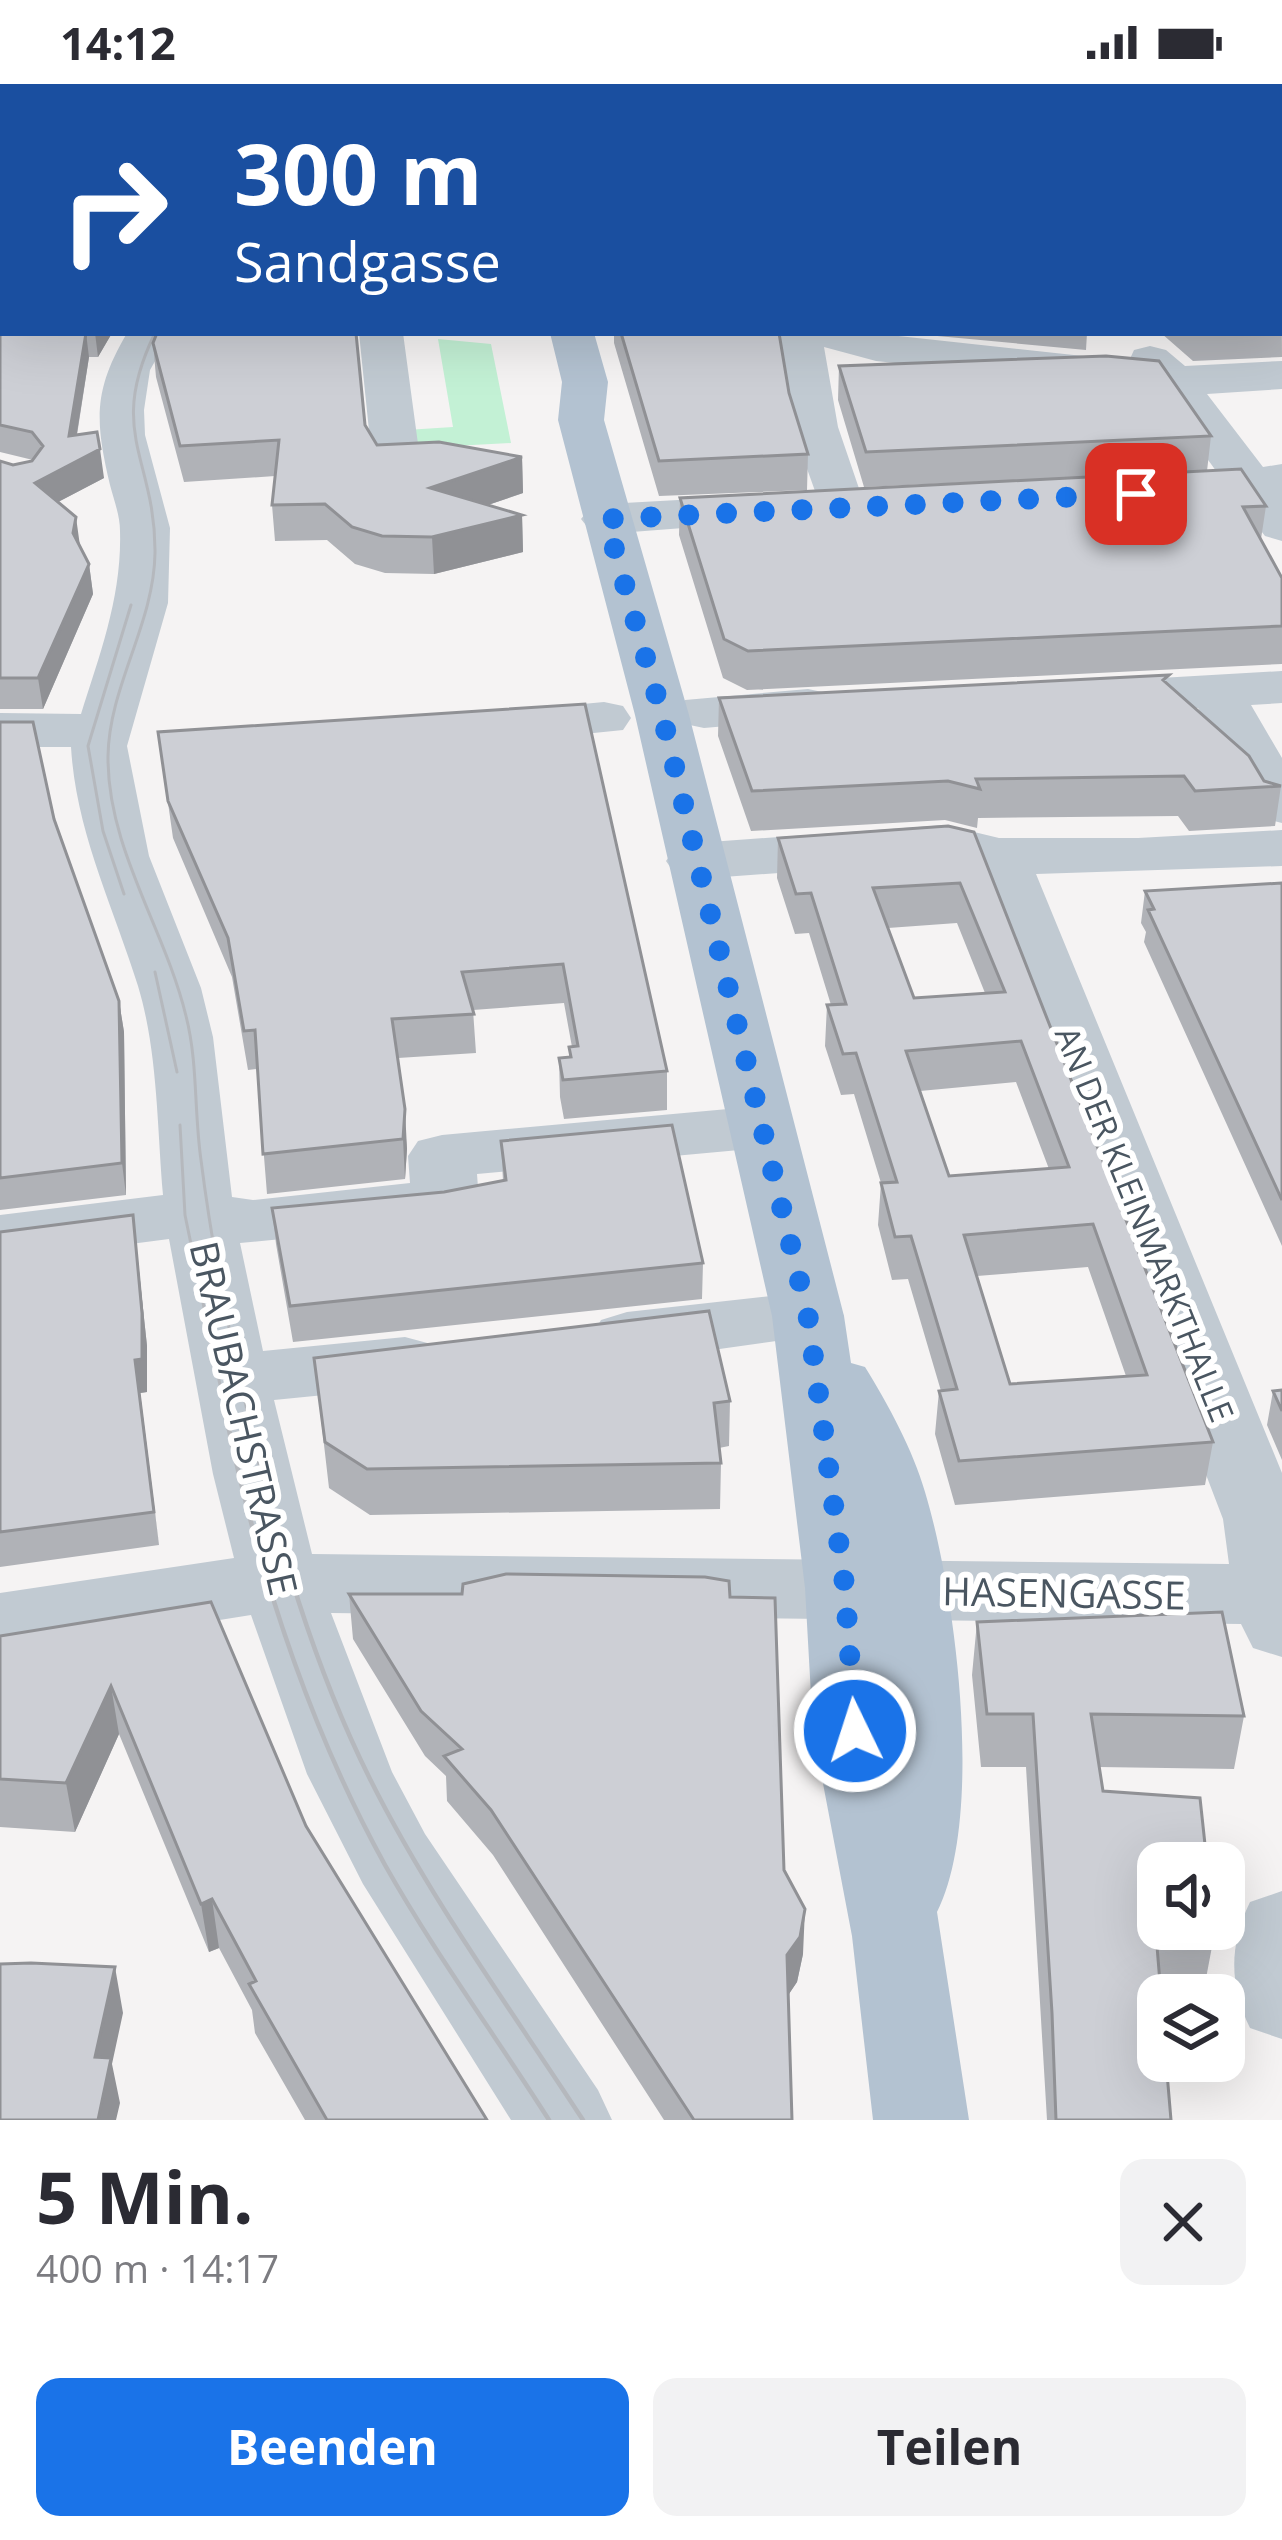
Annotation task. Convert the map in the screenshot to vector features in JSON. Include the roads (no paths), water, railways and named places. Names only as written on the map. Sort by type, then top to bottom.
[{"type":"main road","points":[[533,336],[537,353],[581,421],[662,715],[876,1589],[855,1731],[897,1936],[921,2120]]},
{"type":"main road","points":[[573,336],[585,382],[581,421]]},
{"type":"street","name":"BRAUBACHSTRASSE","points":[[147,336],[128,370],[121,410],[147,550],[142,603],[116,731],[98,746],[113,828],[170,988],[181,1037],[200,1220],[250,1474],[280,1583],[350,1774],[394,1859],[564,2120]]},
{"type":"street","points":[[381,336],[378,467],[447,458]]},
{"type":"street","points":[[606,519],[862,505],[815,427],[800,336]]},
{"type":"street","points":[[827,336],[940,398],[998,360]]},
{"type":"street","points":[[831,336],[876,348],[1172,379],[1234,381],[1282,375]]},
{"type":"street","points":[[1123,336],[1172,379],[1265,480],[1282,526]]},
{"type":"street","points":[[1124,495],[1217,490],[1265,480]]},
{"type":"street","points":[[1032,700],[1117,686],[1216,692],[1282,688]]},
{"type":"street","points":[[1216,692],[1282,806]]},
{"type":"street","points":[[704,712],[853,704]]},
{"type":"street","points":[[443,729],[604,718]]},
{"type":"street","points":[[0,730],[116,731]]},
{"type":"street","points":[[696,861],[945,844],[991,853],[1138,856],[1282,848]]},
{"type":"street","name":"AN DER KLEINMARKTHALLE","points":[[991,853],[1262,1520],[1279,1606]]},
{"type":"street","points":[[200,1220],[254,1222],[445,1201],[442,1156],[761,1126]]},
{"type":"street","name":"BRAUBACHSTRASSE","points":[[0,1238],[185,1215],[200,1220]]},
{"type":"street","points":[[561,1344],[808,1316]]},
{"type":"street","points":[[232,1379],[468,1355]]},
{"type":"street","name":"HASENGASSE","points":[[0,1624],[280,1583],[876,1589],[1279,1606]]},
{"type":"street","points":[[1282,1929],[1278,1945],[1282,2000]]},
{"type":"tram line","points":[[154,336],[134,396],[137,445],[153,521],[153,579],[110,730],[110,790],[127,856],[186,1016],[210,1225],[249,1419]]},
{"type":"tram line","points":[[124,894],[103,831],[88,746],[131,605]]},
{"type":"tram line","points":[[155,972],[177,1072]]},
{"type":"tram line","points":[[180,1125],[185,1215],[227,1419]]},
{"type":"tram line","points":[[226,1416],[270,1589],[333,1758],[404,1897],[549,2120]]},
{"type":"tram line","points":[[248,1416],[299,1601],[331,1692],[370,1779],[445,1910],[583,2120]]}]
